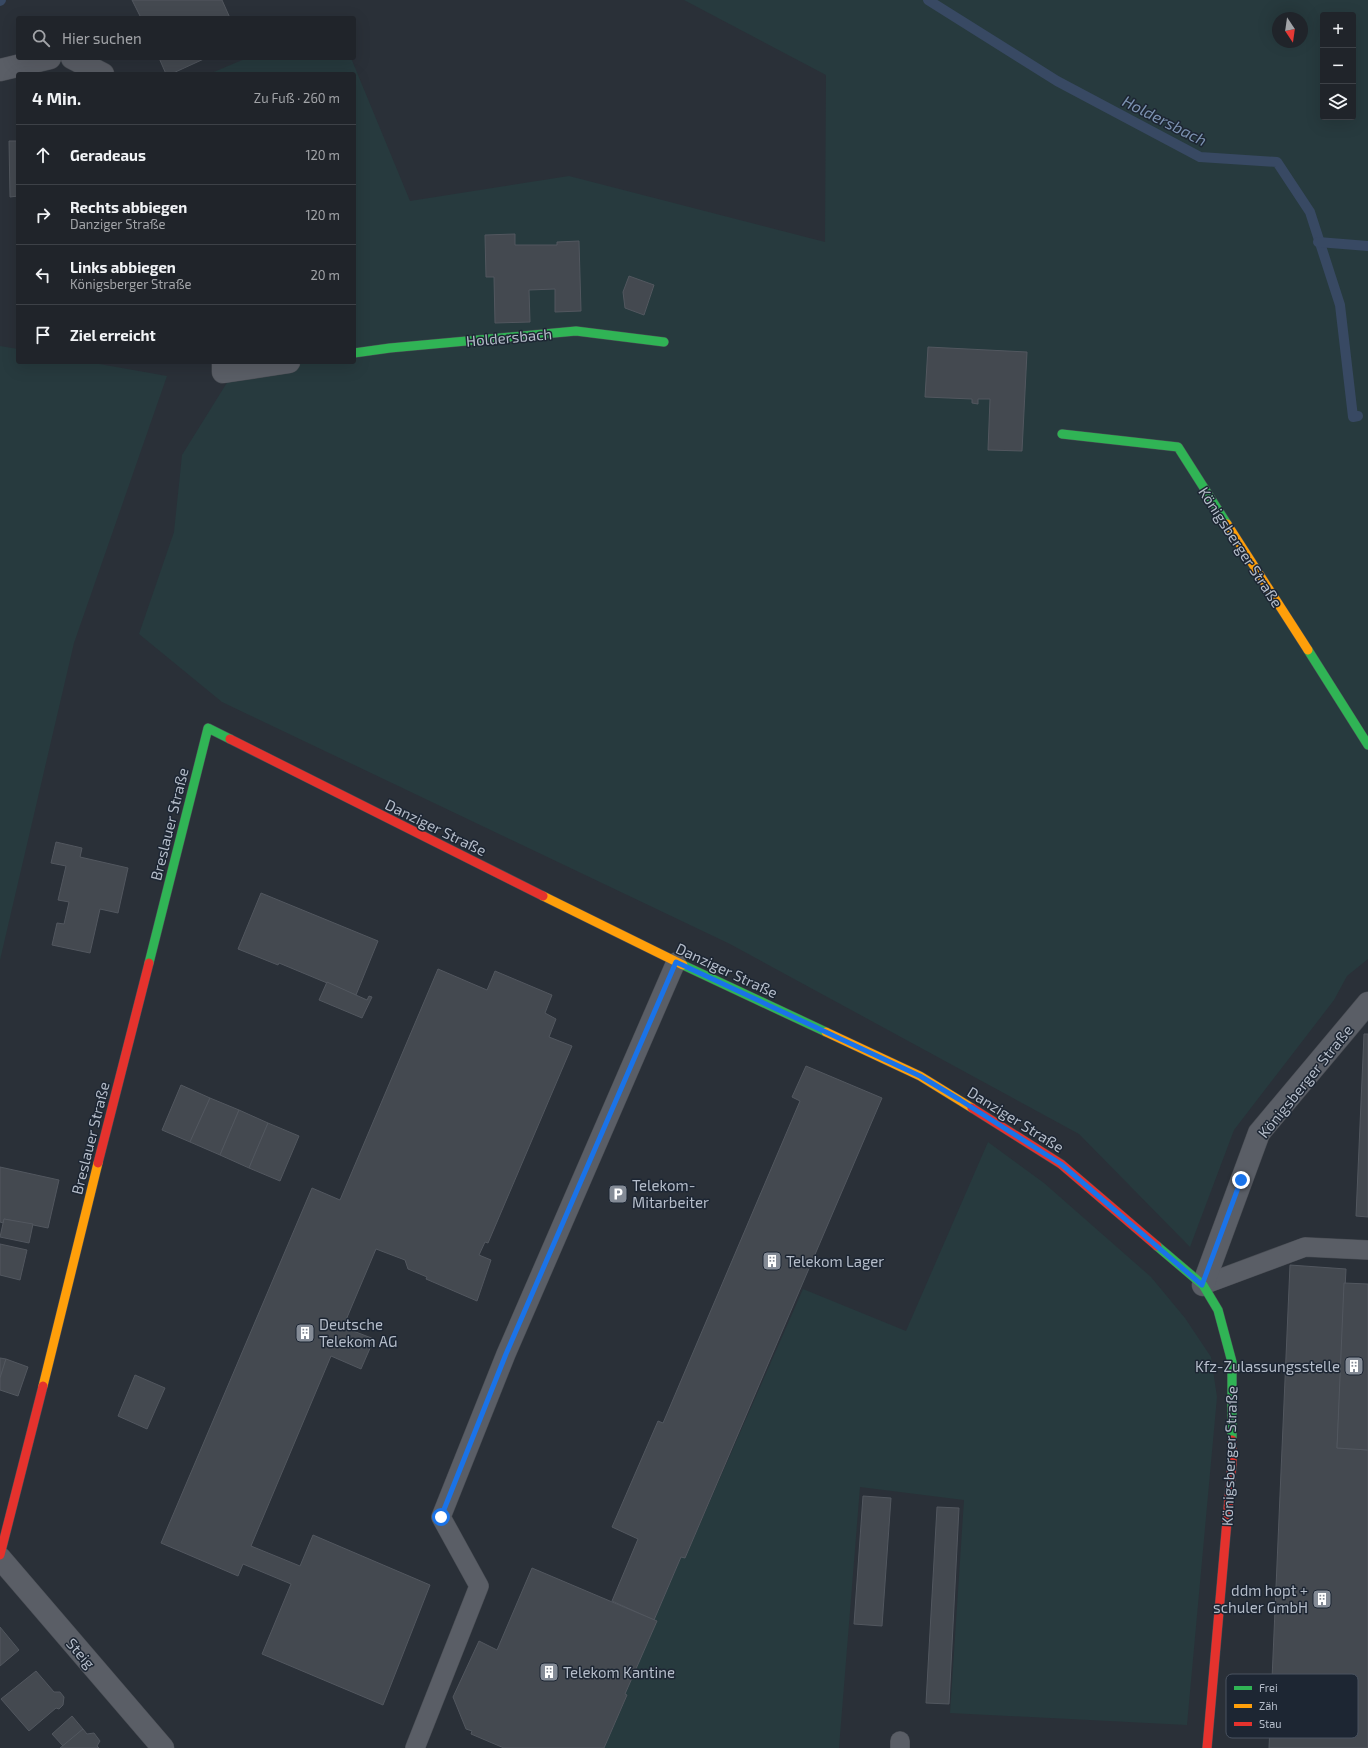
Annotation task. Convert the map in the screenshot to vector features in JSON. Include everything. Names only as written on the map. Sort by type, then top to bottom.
[{"type":"street","points":[[0,70],[42,60]]},
{"type":"street","points":[[76,60],[99,72]]},
{"type":"street","name":"Holdersbach","points":[[356,353],[390,348],[576,331],[664,342]]},
{"type":"street","points":[[223,364],[223,372],[276,364]]},
{"type":"street","name":"Königsberger Straße","points":[[1062,434],[1178,447],[1368,746]]},
{"type":"street","name":"Danziger Straße","points":[[208,728],[676,962],[920,1076],[1061,1164],[1202,1285]]},
{"type":"street","name":"Breslauer Straße","points":[[0,1556],[208,728]]},
{"type":"street","name":"Königsberger Straße","points":[[1207,1748],[1232,1464],[1232,1362],[1218,1310],[1202,1285],[1259,1133],[1368,1003]]},
{"type":"street","name":"Steig","points":[[0,1556],[163,1748]]},
{"type":"lane","points":[[415,1748],[479,1586],[441,1517],[506,1354],[676,962]]},
{"type":"lane","points":[[1202,1285],[1304,1247],[1368,1250]]},
{"type":"green space","points":[[684,0],[1368,0],[1368,959],[1347,976],[1334,1000],[1234,1130],[1190,1247],[1079,1134],[730,944],[222,702],[139,634],[174,532],[182,455],[228,381],[229,364],[356,364],[356,72],[214,72],[242,60],[352,60],[410,201],[569,176],[825,242],[826,75]]},
{"type":"green space","points":[[0,346],[16,349],[16,364],[99,364],[167,376],[74,643],[0,960]]},
{"type":"green space","points":[[988,1142],[1044,1183],[1151,1277],[1185,1318],[1211,1357],[1217,1397],[1187,1725],[950,1713],[964,1500],[860,1487],[839,1748],[604,1748],[627,1696],[625,1694],[657,1621],[654,1620],[681,1557],[685,1558],[803,1289],[906,1331]]},
{"type":"building","points":[[132,0],[222,0],[229,16],[140,16]]},
{"type":"building","points":[[160,60],[202,60],[175,72],[165,72]]},
{"type":"building","points":[[9,141],[16,141],[16,196],[10,197]]},
{"type":"building","points":[[515,234],[515,245],[557,245],[557,242],[579,241],[581,311],[555,312],[555,289],[529,290],[530,322],[495,323],[494,277],[486,277],[485,235]]},
{"type":"building","points":[[629,276],[654,285],[644,315],[625,308],[623,292]]},
{"type":"building","points":[[928,347],[1027,352],[1022,451],[988,450],[990,399],[978,399],[978,404],[972,403],[972,399],[925,397]]},
{"type":"building","points":[[56,842],[82,848],[80,857],[128,868],[118,913],[100,909],[90,953],[52,945],[57,923],[64,924],[69,902],[58,900],[66,866],[51,863]]},
{"type":"building","points":[[261,893],[378,941],[356,995],[279,963],[278,965],[238,949]]},
{"type":"building","name":"Deutsche Telekom AG","points":[[438,969],[487,990],[495,971],[552,995],[545,1013],[556,1019],[549,1037],[572,1046],[488,1243],[485,1242],[479,1255],[491,1260],[477,1301],[426,1279],[427,1277],[408,1269],[405,1260],[376,1249],[343,1327],[374,1339],[361,1369],[331,1356],[251,1546],[300,1566],[313,1535],[430,1585],[383,1705],[262,1654],[291,1584],[243,1564],[238,1576],[161,1543],[312,1188],[340,1200]]},
{"type":"building","points":[[327,982],[367,1000],[369,996],[372,997],[362,1018],[319,1000]]},
{"type":"building","points":[[1364,1034],[1368,1034],[1368,1217],[1356,1216]]},
{"type":"building","name":"Telekom Lager","points":[[806,1066],[882,1098],[685,1558],[681,1557],[654,1620],[612,1601],[638,1539],[612,1527],[658,1421],[663,1423],[800,1101],[792,1097]]},
{"type":"building","points":[[181,1085],[210,1098],[190,1142],[162,1130]]},
{"type":"building","points":[[210,1098],[239,1110],[220,1155],[190,1142]]},
{"type":"building","points":[[239,1110],[268,1123],[249,1168],[220,1155]]},
{"type":"building","points":[[268,1123],[299,1136],[280,1181],[249,1168]]},
{"type":"building","points":[[0,1167],[59,1180],[48,1228],[4,1219],[3,1223],[0,1222]]},
{"type":"building","points":[[4,1219],[33,1224],[29,1243],[0,1237]]},
{"type":"building","points":[[0,1244],[27,1250],[20,1280],[0,1275]]},
{"type":"building","name":"ddm hopt + schuler GmbH","points":[[1290,1265],[1346,1269],[1337,1448],[1368,1450],[1368,1748],[1269,1748],[1269,1738],[1358,1738],[1358,1674],[1272,1674]]},
{"type":"building","name":"Kfz-Zulassungsstelle","points":[[1344,1283],[1368,1284],[1368,1450],[1337,1448]]},
{"type":"building","points":[[0,1358],[6,1359],[0,1378]]},
{"type":"building","points":[[6,1359],[28,1367],[18,1396],[0,1390],[0,1378]]},
{"type":"building","points":[[135,1375],[165,1388],[147,1429],[118,1416]]},
{"type":"building","points":[[863,1496],[891,1498],[882,1626],[854,1624]]},
{"type":"building","points":[[937,1507],[959,1508],[949,1704],[926,1703]]},
{"type":"building","name":"Telekom Kantine","points":[[532,1568],[657,1621],[625,1694],[627,1695],[604,1748],[504,1748],[471,1734],[472,1731],[466,1729],[453,1697],[479,1641],[497,1650]]},
{"type":"building","points":[[0,1627],[19,1650],[0,1666]]},
{"type":"building","points":[[36,1671],[54,1692],[60,1692],[64,1697],[63,1705],[59,1709],[56,1708],[29,1731],[1,1699]]},
{"type":"building","points":[[72,1716],[83,1729],[63,1746],[52,1734]]},
{"type":"building","points":[[83,1729],[87,1734],[94,1733],[100,1741],[97,1746],[99,1748],[60,1748]]},
{"type":"waterway","name":"Holdersbach","points":[[928,0],[1057,81],[1200,157],[1277,162],[1310,212],[1340,305],[1353,417],[1358,416]]},
{"type":"waterway","name":"Holdersbach","points":[[1318,242],[1368,246]]},
{"type":"traffic: fast","points":[[356,353],[390,348],[576,331],[664,342]]},
{"type":"traffic: fast","points":[[1062,434],[1178,447],[1227,524]]},
{"type":"traffic: fast","points":[[1308,650],[1368,745]]},
{"type":"traffic: fast","points":[[149,963],[208,728],[230,739]]},
{"type":"traffic: fast","points":[[683,965],[826,1032]]},
{"type":"traffic: fast","points":[[1157,1246],[1203,1285],[1218,1310],[1232,1362],[1232,1440]]},
{"type":"traffic: slow","points":[[1227,524],[1308,650]]},
{"type":"traffic: slow","points":[[543,896],[683,965]]},
{"type":"traffic: slow","points":[[826,1032],[920,1076],[972,1108]]},
{"type":"traffic: slow","points":[[43,1386],[98,1163]]},
{"type":"traffic: jam","points":[[230,739],[543,896]]},
{"type":"traffic: jam","points":[[98,1163],[149,963]]},
{"type":"traffic: jam","points":[[972,1108],[1061,1164],[1157,1246]]},
{"type":"traffic: jam","points":[[0,1555],[43,1386]]},
{"type":"traffic: jam","points":[[1207,1748],[1232,1464],[1232,1440]]},
{"type":"place","name":"Telekom- Mitarbeiter","points":[[618,1194]]},
{"type":"place","name":"Telekom Lager","points":[[772,1261]]},
{"type":"place","name":"Deutsche Telekom AG","points":[[305,1333]]},
{"type":"place","name":"Kfz-Zulassungsstelle","points":[[1354,1366]]},
{"type":"place","name":"ddm hopt + schuler GmbH","points":[[1322,1599]]},
{"type":"place","name":"Telekom Kantine","points":[[549,1672]]},
{"type":"route","points":[[441,1517],[506,1354],[676,962],[920,1076],[960,1100],[1061,1164],[1202,1285],[1241,1180]]}]
